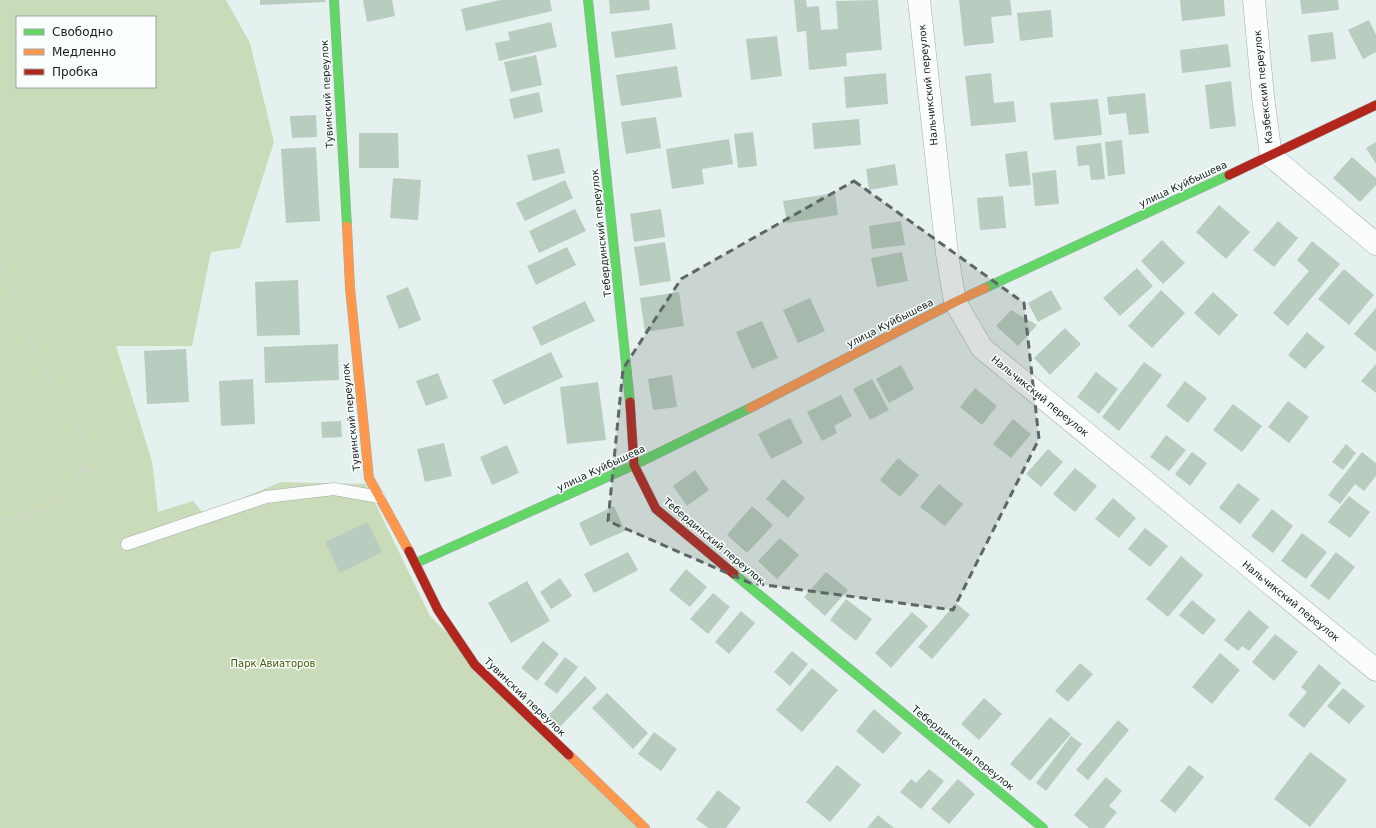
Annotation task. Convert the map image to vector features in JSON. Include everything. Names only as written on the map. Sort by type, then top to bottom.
[{"type":"street","name":"Тувинский переулок","points":[[334,0],[350,288],[369,478],[416,563],[438,610],[476,665],[645,828]]},
{"type":"street","name":"Тебердинский переулок","points":[[588,0],[631,411],[634,465],[656,509],[1043,828]]},
{"type":"street","name":"Нальчикский переулок","points":[[919,0],[947,254],[956,302],[982,348],[1376,670]]},
{"type":"street","name":"Казбекский переулок","points":[[1254,0],[1263,97],[1271,156],[1376,244]]},
{"type":"street","name":"улица Куйбышева","points":[[416,563],[634,465],[715,426],[956,302],[1271,156],[1376,105]]},
{"type":"lane","points":[[127,544],[266,497],[334,488],[379,497]]},
{"type":"path","points":[[0,261],[36,353],[83,439],[85,469],[127,544]]},
{"type":"path","points":[[0,522],[48,508],[85,469]]},
{"type":"highlighted area","points":[[854,181],[1024,303],[1039,439],[953,610],[750,583],[608,521],[623,369],[681,279]]},
{"type":"green space","name":"Парк Авиаторов","points":[[0,0],[226,0],[250,43],[274,142],[240,248],[211,252],[192,346],[116,346],[152,461],[158,512],[193,501],[204,514],[281,482],[366,484],[430,616],[643,828],[0,828]]},
{"type":"building","points":[[260,0],[325,0],[326,2],[260,5]]},
{"type":"building","points":[[363,0],[392,0],[395,16],[367,22]]},
{"type":"building","points":[[500,0],[550,0],[552,11],[466,31],[461,9]]},
{"type":"building","points":[[609,0],[649,0],[650,10],[610,14]]},
{"type":"building","points":[[794,0],[806,0],[807,7],[819,6],[821,30],[838,29],[836,1],[878,0],[882,50],[846,53],[847,66],[809,70],[806,31],[797,32]]},
{"type":"building","points":[[959,0],[1010,0],[1012,15],[991,17],[994,43],[964,46]]},
{"type":"building","points":[[1180,0],[1224,0],[1225,16],[1182,21]]},
{"type":"building","points":[[1300,0],[1338,0],[1339,10],[1302,14]]},
{"type":"building","points":[[1051,10],[1053,37],[1020,41],[1017,13]]},
{"type":"building","points":[[1369,20],[1376,35],[1376,52],[1363,59],[1348,30]]},
{"type":"building","points":[[551,22],[557,47],[499,61],[495,43],[510,40],[508,32]]},
{"type":"building","points":[[672,23],[676,49],[615,58],[611,32]]},
{"type":"building","points":[[1333,32],[1336,59],[1311,62],[1308,35]]},
{"type":"building","points":[[777,36],[782,76],[751,80],[746,39]]},
{"type":"building","points":[[1228,44],[1231,67],[1182,73],[1180,50]]},
{"type":"building","points":[[536,55],[542,85],[511,92],[504,62]]},
{"type":"building","points":[[677,66],[682,97],[621,106],[616,75]]},
{"type":"building","points":[[886,73],[888,104],[846,108],[844,77]]},
{"type":"building","points":[[991,73],[994,103],[1014,101],[1016,122],[971,126],[965,76]]},
{"type":"building","points":[[1231,81],[1236,126],[1210,129],[1205,85]]},
{"type":"building","points":[[539,92],[543,112],[514,119],[509,99]]},
{"type":"building","points":[[1145,93],[1149,133],[1129,135],[1126,113],[1109,115],[1107,97]]},
{"type":"building","points":[[1098,99],[1102,135],[1054,140],[1050,103]]},
{"type":"building","points":[[316,115],[317,137],[292,138],[290,116]]},
{"type":"building","points":[[656,117],[661,148],[626,154],[621,122]]},
{"type":"building","points":[[859,119],[861,145],[814,149],[812,123]]},
{"type":"building","points":[[753,132],[757,166],[738,168],[734,134]]},
{"type":"building","points":[[359,133],[398,133],[399,168],[359,168]]},
{"type":"building","points":[[729,139],[733,164],[702,169],[704,184],[672,189],[666,149]]},
{"type":"building","points":[[1122,140],[1125,174],[1108,176],[1105,142]]},
{"type":"building","points":[[1376,142],[1376,164],[1366,148]]},
{"type":"building","points":[[1101,143],[1105,179],[1091,180],[1089,165],[1078,166],[1076,146]]},
{"type":"building","points":[[316,147],[320,221],[286,223],[281,149]]},
{"type":"building","points":[[559,148],[565,173],[533,181],[527,155]]},
{"type":"building","points":[[1027,151],[1031,185],[1009,187],[1005,154]]},
{"type":"building","points":[[1352,157],[1376,178],[1376,185],[1360,202],[1333,178]]},
{"type":"building","points":[[895,164],[898,185],[869,190],[866,169]]},
{"type":"building","points":[[1056,170],[1059,204],[1035,206],[1032,173]]},
{"type":"building","points":[[393,178],[421,180],[418,220],[390,218]]},
{"type":"building","points":[[565,180],[573,198],[525,221],[516,203]]},
{"type":"building","points":[[835,193],[838,215],[787,223],[783,201]]},
{"type":"building","points":[[1003,196],[1006,228],[980,230],[977,198]]},
{"type":"building","points":[[1219,205],[1250,232],[1226,259],[1196,232]]},
{"type":"building","points":[[575,209],[586,231],[539,253],[529,231]]},
{"type":"building","points":[[661,209],[665,237],[634,242],[630,214]]},
{"type":"building","points":[[901,221],[905,245],[872,249],[869,226]]},
{"type":"building","points":[[1278,221],[1298,238],[1274,267],[1253,250]]},
{"type":"building","points":[[1162,240],[1185,263],[1163,284],[1141,261]]},
{"type":"building","points":[[1312,241],[1340,264],[1288,326],[1273,313],[1309,271],[1297,260]]},
{"type":"building","points":[[665,242],[671,281],[640,286],[634,247]]},
{"type":"building","points":[[567,247],[576,265],[536,285],[527,266]]},
{"type":"building","points":[[902,252],[908,281],[877,287],[871,258]]},
{"type":"building","points":[[1137,268],[1153,286],[1120,316],[1103,298]]},
{"type":"building","points":[[1344,269],[1374,295],[1349,325],[1318,299]]},
{"type":"building","points":[[298,280],[300,335],[257,336],[255,282]]},
{"type":"building","points":[[408,287],[421,320],[399,329],[386,296]]},
{"type":"building","points":[[1051,290],[1062,309],[1038,322],[1028,303]]},
{"type":"building","points":[[1161,290],[1185,313],[1152,348],[1128,326]]},
{"type":"building","points":[[679,292],[684,326],[645,332],[640,298]]},
{"type":"building","points":[[1213,292],[1238,315],[1219,336],[1194,313]]},
{"type":"building","points":[[810,298],[825,331],[798,343],[783,310]]},
{"type":"building","points":[[585,301],[595,321],[541,346],[532,327]]},
{"type":"building","points":[[1376,308],[1376,352],[1354,334]]},
{"type":"building","points":[[1011,310],[1037,325],[1018,346],[996,326]]},
{"type":"building","points":[[762,321],[778,358],[752,369],[736,332]]},
{"type":"building","points":[[1065,328],[1081,344],[1050,375],[1034,358]]},
{"type":"building","points":[[1307,332],[1325,347],[1305,369],[1288,355]]},
{"type":"building","points":[[338,344],[339,380],[265,383],[264,347]]},
{"type":"building","points":[[186,349],[189,402],[147,404],[144,351]]},
{"type":"building","points":[[551,352],[563,377],[504,405],[492,380]]},
{"type":"building","points":[[1144,362],[1162,375],[1119,431],[1102,417]]},
{"type":"building","points":[[1376,364],[1376,393],[1361,381]]},
{"type":"building","points":[[901,365],[914,389],[889,403],[876,379]]},
{"type":"building","points":[[1096,372],[1118,389],[1099,414],[1077,397]]},
{"type":"building","points":[[438,373],[448,398],[426,406],[416,381]]},
{"type":"building","points":[[672,375],[677,407],[653,410],[648,379]]},
{"type":"building","points":[[253,379],[255,424],[221,426],[219,381]]},
{"type":"building","points":[[872,379],[889,410],[870,420],[853,389]]},
{"type":"building","points":[[1185,381],[1207,398],[1188,423],[1166,406]]},
{"type":"building","points":[[598,382],[606,440],[567,444],[560,387]]},
{"type":"building","points":[[975,388],[997,406],[982,425],[960,407]]},
{"type":"building","points":[[841,395],[852,416],[834,426],[837,433],[822,441],[807,412]]},
{"type":"building","points":[[1288,401],[1309,417],[1289,443],[1268,427]]},
{"type":"building","points":[[1233,404],[1262,426],[1242,452],[1213,430]]},
{"type":"building","points":[[790,418],[803,443],[771,459],[758,434]]},
{"type":"building","points":[[1013,419],[1031,434],[1011,458],[993,444]]},
{"type":"building","points":[[341,421],[342,437],[322,438],[321,422]]},
{"type":"building","points":[[1166,435],[1186,450],[1169,471],[1150,457]]},
{"type":"building","points":[[444,443],[452,476],[425,482],[417,449]]},
{"type":"building","points":[[1346,444],[1356,453],[1343,470],[1332,462]]},
{"type":"building","points":[[507,445],[519,473],[492,485],[480,457]]},
{"type":"building","points":[[1048,449],[1063,462],[1041,487],[1026,474]]},
{"type":"building","points":[[1192,452],[1207,463],[1190,486],[1175,474]]},
{"type":"building","points":[[1362,452],[1376,463],[1376,476],[1364,491],[1355,484],[1340,504],[1328,495]]},
{"type":"building","points":[[898,458],[919,475],[900,497],[880,480]]},
{"type":"building","points":[[1075,468],[1097,486],[1075,512],[1053,494]]},
{"type":"building","points":[[695,470],[709,490],[687,506],[673,486]]},
{"type":"building","points":[[783,479],[805,498],[788,518],[766,499]]},
{"type":"building","points":[[1238,483],[1260,499],[1240,524],[1219,508]]},
{"type":"building","points":[[939,484],[963,504],[945,526],[920,507]]},
{"type":"building","points":[[1349,496],[1370,512],[1350,538],[1328,522]]},
{"type":"building","points":[[1113,498],[1136,518],[1119,538],[1095,519]]},
{"type":"building","points":[[614,506],[625,531],[590,546],[579,523]]},
{"type":"building","points":[[752,506],[773,525],[747,553],[727,535]]},
{"type":"building","points":[[1272,509],[1293,526],[1273,553],[1251,536]]},
{"type":"building","points":[[368,522],[382,552],[340,573],[325,542]]},
{"type":"building","points":[[1145,528],[1168,546],[1150,567],[1128,549]]},
{"type":"building","points":[[1302,533],[1327,552],[1306,579],[1281,561]]},
{"type":"building","points":[[780,538],[799,555],[777,579],[758,561]]},
{"type":"building","points":[[628,552],[638,570],[594,593],[584,574]]},
{"type":"building","points":[[1336,552],[1355,567],[1329,600],[1310,586]]},
{"type":"building","points":[[1181,556],[1203,575],[1168,617],[1146,599]]},
{"type":"building","points":[[686,569],[707,587],[690,607],[669,590]]},
{"type":"building","points":[[826,572],[848,590],[825,616],[804,597]]},
{"type":"building","points":[[560,578],[572,596],[551,609],[540,592]]},
{"type":"building","points":[[527,581],[550,621],[511,643],[488,603]]},
{"type":"building","points":[[713,593],[730,607],[708,634],[690,619]]},
{"type":"building","points":[[846,599],[872,619],[856,641],[830,620]]},
{"type":"building","points":[[1192,600],[1216,620],[1203,635],[1179,615]]},
{"type":"building","points":[[956,603],[970,615],[932,659],[918,647]]},
{"type":"building","points":[[1249,610],[1269,627],[1249,651],[1242,646],[1238,651],[1224,640]]},
{"type":"building","points":[[741,611],[755,623],[729,654],[715,642]]},
{"type":"building","points":[[912,612],[928,626],[891,668],[875,653]]},
{"type":"building","points":[[1275,634],[1298,652],[1274,681],[1252,662]]},
{"type":"building","points":[[543,641],[559,654],[537,681],[521,668]]},
{"type":"building","points":[[792,651],[808,664],[790,686],[774,672]]},
{"type":"building","points":[[1220,653],[1240,670],[1212,704],[1192,687]]},
{"type":"building","points":[[565,657],[578,667],[557,694],[544,684]]},
{"type":"building","points":[[1080,663],[1093,674],[1068,702],[1055,691]]},
{"type":"building","points":[[1319,664],[1341,683],[1304,728],[1288,715],[1307,692],[1301,687]]},
{"type":"building","points":[[812,668],[838,690],[802,732],[776,710]]},
{"type":"building","points":[[585,676],[597,688],[557,730],[545,719]]},
{"type":"building","points":[[1343,688],[1365,706],[1349,724],[1327,706]]},
{"type":"building","points":[[607,693],[648,733],[633,749],[592,708]]},
{"type":"building","points":[[984,698],[1002,714],[979,740],[961,724]]},
{"type":"building","points":[[874,709],[902,733],[883,754],[856,731]]},
{"type":"building","points":[[1050,717],[1071,734],[1030,781],[1010,764]]},
{"type":"building","points":[[1118,720],[1129,730],[1088,780],[1076,770]]},
{"type":"building","points":[[654,732],[677,749],[661,771],[638,754]]},
{"type":"building","points":[[1071,736],[1082,744],[1046,791],[1036,783]]},
{"type":"building","points":[[1310,752],[1347,780],[1310,827],[1274,799]]},
{"type":"building","points":[[837,765],[861,785],[830,822],[806,802]]},
{"type":"building","points":[[1189,765],[1204,777],[1175,813],[1160,801]]},
{"type":"building","points":[[929,769],[944,781],[921,809],[900,792],[911,779],[916,783]]},
{"type":"building","points":[[1106,777],[1122,791],[1109,806],[1117,812],[1104,828],[1089,828],[1074,815]]},
{"type":"building","points":[[958,779],[975,794],[949,824],[931,809]]},
{"type":"building","points":[[718,790],[741,808],[726,828],[708,828],[696,819]]},
{"type":"building","points":[[878,815],[894,828],[867,828]]},
{"type":"traffic: fast","points":[[334,0],[347,226]]},
{"type":"traffic: fast","points":[[588,0],[630,402]]},
{"type":"traffic: fast","points":[[985,288],[1229,175]]},
{"type":"traffic: fast","points":[[416,563],[634,465],[750,408]]},
{"type":"traffic: fast","points":[[734,574],[1043,828]]},
{"type":"traffic: slow","points":[[347,226],[350,288],[369,478],[409,551]]},
{"type":"traffic: slow","points":[[750,408],[985,288]]},
{"type":"traffic: slow","points":[[569,755],[645,828]]},
{"type":"traffic: jam","points":[[1229,175],[1376,105]]},
{"type":"traffic: jam","points":[[630,402],[634,465],[656,509],[734,574]]},
{"type":"traffic: jam","points":[[409,551],[438,610],[475,665],[569,755]]}]
